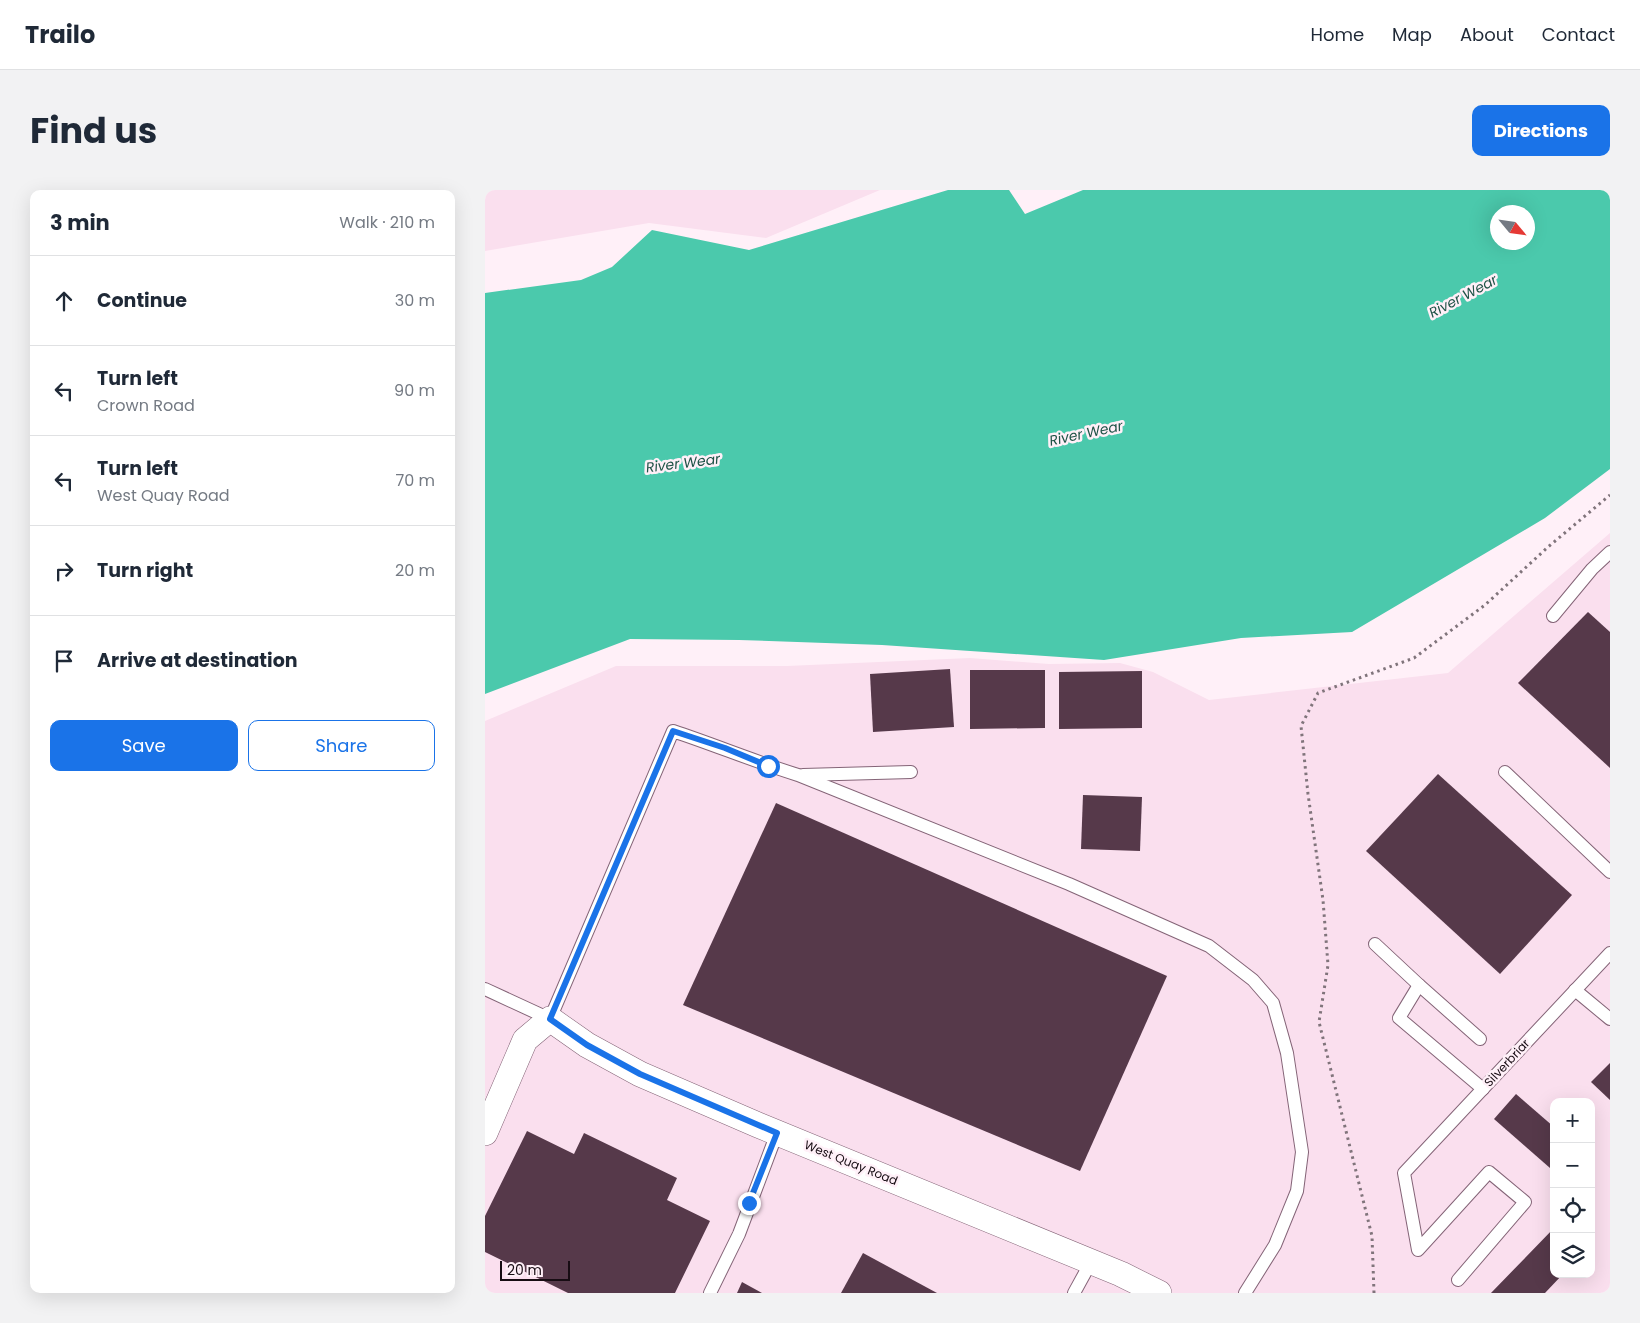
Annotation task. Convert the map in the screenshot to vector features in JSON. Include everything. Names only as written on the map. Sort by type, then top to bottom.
[{"type":"street","points":[[485,1133],[525,1040],[550,1019]]},
{"type":"street","name":"West Quay Road","points":[[550,1019],[587,1045],[640,1074],[777,1133],[1121,1274],[1159,1293]]},
{"type":"lane","points":[[1553,616],[1592,569],[1610,552]]},
{"type":"lane","points":[[485,989],[550,1019],[673,731],[798,775],[1069,884],[1193,938],[1209,946],[1253,980],[1273,1003],[1287,1054],[1302,1152],[1297,1191],[1275,1244],[1245,1293]]},
{"type":"lane","points":[[798,775],[911,772]]},
{"type":"lane","points":[[1505,772],[1610,872]]},
{"type":"lane","points":[[1375,944],[1480,1039]]},
{"type":"lane","name":"Silverbriar","points":[[1459,1280],[1525,1202],[1489,1172],[1418,1250],[1404,1172],[1610,953]]},
{"type":"lane","points":[[1419,984],[1399,1018],[1483,1089]]},
{"type":"lane","points":[[1575,990],[1610,1019]]},
{"type":"lane","points":[[710,1293],[739,1234],[777,1133]]},
{"type":"lane","points":[[1074,1293],[1091,1262]]},
{"type":"path","points":[[1374,1293],[1372,1236],[1319,1022],[1328,965],[1323,900],[1308,794],[1301,726],[1318,693],[1414,658],[1485,605],[1547,547],[1610,495]]},
{"type":"shaded area","points":[[485,190],[880,190],[766,238],[649,223],[485,251]]},
{"type":"shaded area","points":[[1610,533],[1610,1293],[485,1293],[485,721],[616,666],[787,666],[970,658],[1049,664],[1120,663],[1153,672],[1209,700],[1448,673]]},
{"type":"water","name":"River Wear","points":[[948,190],[1009,190],[1025,214],[1083,190],[1610,190],[1610,469],[1545,518],[1352,632],[1241,638],[1104,660],[882,645],[739,640],[630,639],[485,694],[485,293],[581,280],[612,267],[652,230],[749,250]]},
{"type":"building","points":[[1588,612],[1610,632],[1610,768],[1518,683]]},
{"type":"building","points":[[950,669],[954,727],[873,732],[870,674]]},
{"type":"building","points":[[970,670],[1045,670],[1045,728],[970,729]]},
{"type":"building","points":[[1142,671],[1142,728],[1059,729],[1059,672]]},
{"type":"building","points":[[1438,774],[1572,895],[1500,974],[1366,851]]},
{"type":"building","points":[[1083,795],[1142,797],[1140,851],[1081,849]]},
{"type":"building","points":[[776,803],[1167,976],[1080,1171],[683,1005]]},
{"type":"building","points":[[1610,1063],[1610,1100],[1591,1082]]},
{"type":"building","points":[[1516,1094],[1550,1124],[1550,1168],[1494,1119]]},
{"type":"building","points":[[527,1131],[574,1154],[584,1133],[677,1178],[667,1200],[710,1221],[675,1293],[568,1293],[485,1252],[485,1216]]},
{"type":"building","points":[[1550,1232],[1550,1278],[1559,1278],[1545,1293],[1491,1293]]},
{"type":"building","points":[[863,1253],[937,1293],[841,1293]]},
{"type":"building","points":[[742,1282],[762,1293],[737,1293]]},
{"type":"route","points":[[749,1203],[777,1133],[640,1074],[587,1045],[550,1019],[673,731],[725,748],[768,766]]}]
